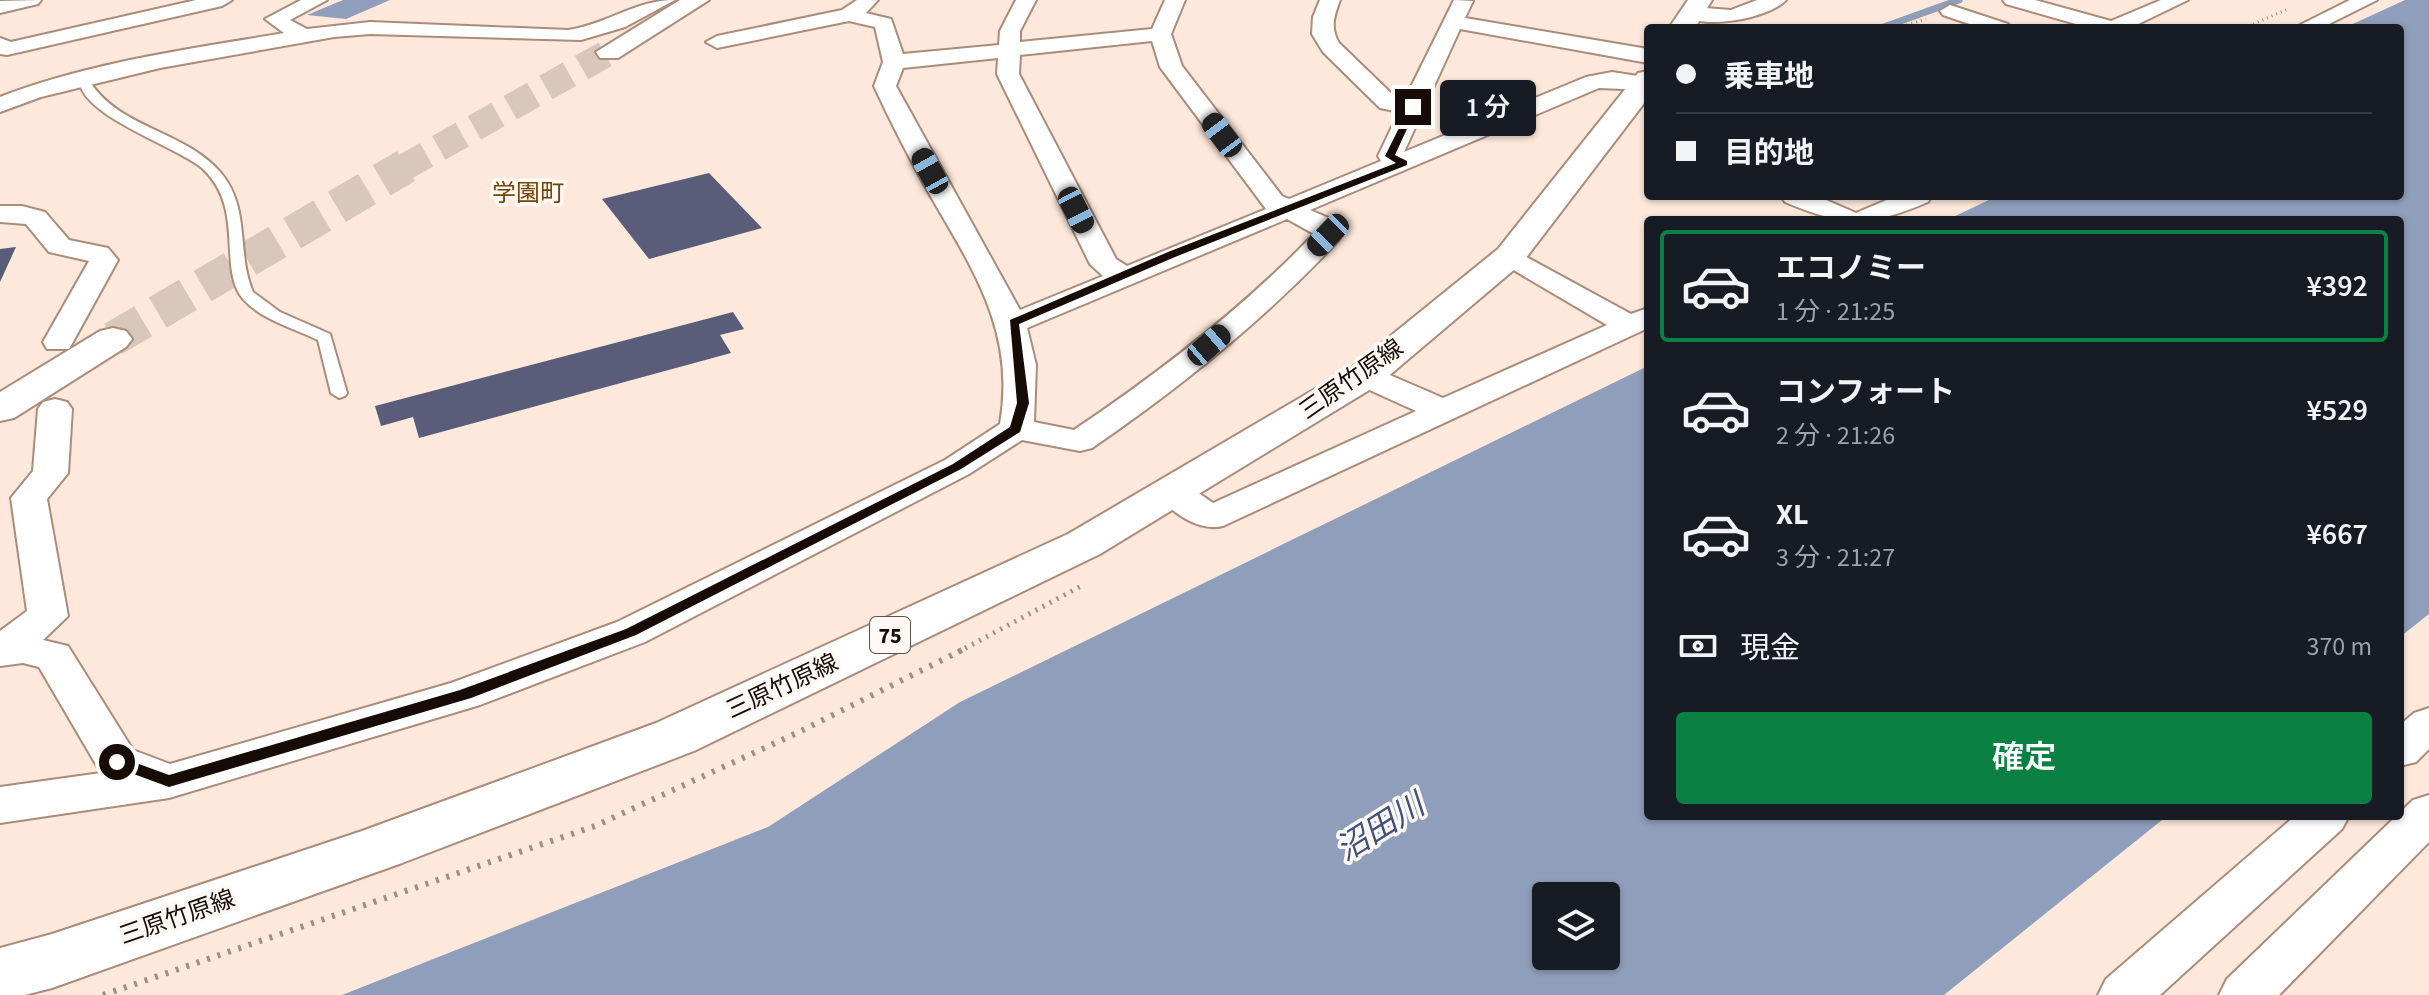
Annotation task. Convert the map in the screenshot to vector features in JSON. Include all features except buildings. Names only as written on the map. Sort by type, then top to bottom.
[{"type":"main road","points":[[609,52],[697,0]]},
{"type":"main road","name":"三原竹原線","points":[[0,975],[67,956],[382,847],[675,737],[1084,544],[1365,376],[1510,256],[1644,77]]},
{"type":"main road","points":[[0,409],[113,339]]},
{"type":"street","points":[[0,7],[31,0]]},
{"type":"street","points":[[0,33],[150,0]]},
{"type":"street","points":[[0,44],[7,49],[221,0],[240,12]]},
{"type":"street","points":[[303,36],[275,19],[317,0]]},
{"type":"street","points":[[0,105],[83,79],[160,61],[303,36],[370,28],[581,35],[614,27],[665,0]]},
{"type":"street","points":[[1026,0],[1010,31],[1008,74],[1104,264],[1123,276]]},
{"type":"street","points":[[1016,429],[1080,441],[1167,382],[1293,272],[1328,235],[1321,225],[1273,202],[1171,67],[1160,34],[1175,0]]},
{"type":"street","points":[[1330,0],[1323,17],[1323,34],[1331,47],[1388,103],[1413,107]]},
{"type":"street","points":[[1404,163],[1390,156],[1464,0]]},
{"type":"street","points":[[1744,14],[1776,0]]},
{"type":"street","points":[[2013,0],[2098,24]]},
{"type":"street","points":[[2121,24],[2178,0]]},
{"type":"street","points":[[2313,24],[2367,0]]},
{"type":"street","points":[[1964,1],[1950,11],[1989,24]]},
{"type":"street","points":[[0,805],[169,781],[465,694],[631,632],[957,467],[1016,429],[1023,403],[1014,323],[1001,293],[908,133],[885,86],[894,62],[884,23],[860,7],[717,42]]},
{"type":"street","points":[[1691,14],[1744,14],[1770,23]]},
{"type":"street","points":[[1453,22],[1644,72]]},
{"type":"street","points":[[160,61],[159,49],[198,34]]},
{"type":"street","points":[[894,62],[1160,34]]},
{"type":"street","points":[[1014,323],[1594,82],[1644,74]]},
{"type":"street","points":[[1804,200],[1842,216]]},
{"type":"street","points":[[1872,216],[1910,200]]},
{"type":"street","points":[[0,214],[26,212],[41,218],[59,246],[98,254],[104,260],[58,342]]},
{"type":"street","points":[[1510,256],[1639,321]]},
{"type":"street","points":[[1174,492],[1210,518],[1639,321]]},
{"type":"street","points":[[1365,376],[1442,410]]},
{"type":"street","points":[[55,409],[50,473],[29,498],[48,616],[0,652],[23,649],[53,656],[117,762],[169,781]]},
{"type":"street","points":[[2404,746],[2429,724]]},
{"type":"street","points":[[2245,995],[2429,813]]},
{"type":"street","points":[[2124,995],[2321,820]]},
{"type":"lane","points":[[83,79],[86,90],[100,105],[191,154],[212,170],[235,205],[242,281],[249,296],[325,337],[339,393]]},
{"type":"path","points":[[2254,24],[2297,6]]},
{"type":"water","points":[[343,0],[390,0],[346,19],[307,15]]},
{"type":"water","points":[[2405,0],[2429,0],[2429,614],[2404,634],[2404,216],[1955,216],[1989,200],[2404,200],[2404,24],[2353,24]]},
{"type":"water","name":"沼田川","points":[[1644,368],[1644,820],[2162,820],[1944,995],[342,995],[768,827],[960,702]]},
{"type":"waterway","points":[[1892,24],[1959,0]]},
{"type":"tunnel","points":[[403,168],[609,52]]},
{"type":"tunnel","points":[[113,339],[406,166]]},
{"type":"district","name":"学園町","points":[[528,193]]},
{"type":"route","points":[[117,762],[169,781],[465,694],[631,632],[957,467],[1016,429],[1023,403],[1014,323],[1171,255],[1404,163],[1390,156],[1413,107]]}]
